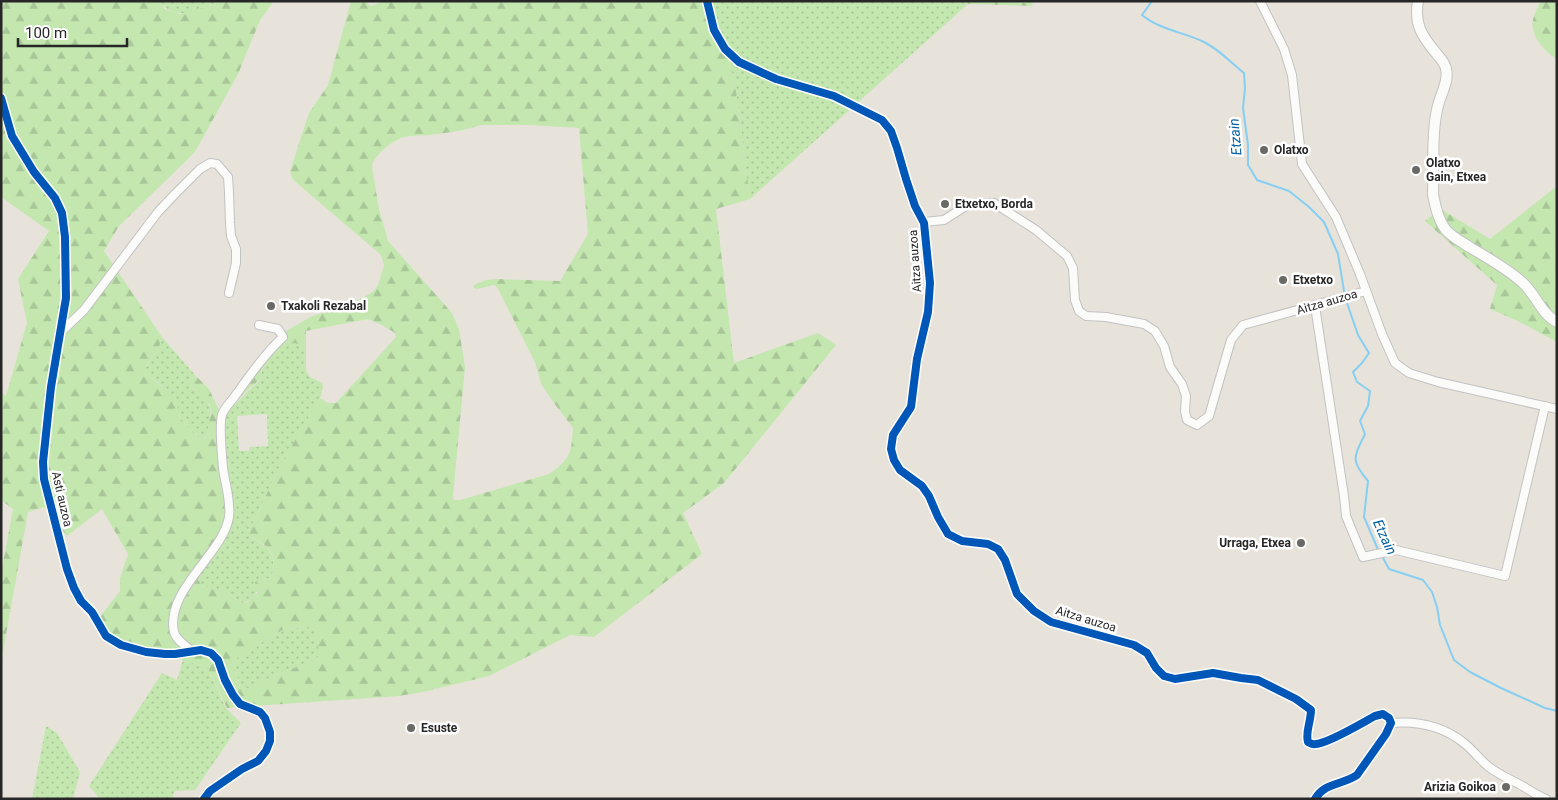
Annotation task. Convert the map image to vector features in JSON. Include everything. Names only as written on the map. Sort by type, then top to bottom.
[{"type":"street","name":"Aitza auzoa","points":[[707,1],[714,30],[725,49],[739,62],[776,79],[834,96],[882,120],[891,131],[915,206],[924,222],[930,283],[928,312],[917,359],[911,407],[893,435],[891,449],[894,460],[900,470],[922,486],[929,496],[948,534],[962,541],[988,544],[998,548],[1005,560],[1017,594],[1034,611],[1051,622],[1134,645],[1147,653],[1156,668],[1164,676],[1175,679],[1204,673],[1214,673],[1258,680],[1296,698],[1312,710],[1306,739],[1310,744],[1315,745],[1375,716],[1383,714],[1389,718],[1391,723]]},
{"type":"street","name":"Aitza auzoa","points":[[1260,1],[1284,49],[1292,75],[1302,164],[1336,217],[1395,363],[1409,373],[1438,382],[1557,409]]},
{"type":"street","points":[[1418,1],[1416,16],[1418,27],[1425,40],[1444,62],[1447,79],[1435,117],[1434,206],[1439,218],[1446,230],[1456,238],[1522,282],[1530,290],[1548,317],[1557,322]]},
{"type":"street","name":"Asti auzoa","points":[[1,98],[12,136],[34,172],[55,198],[62,213],[66,237],[66,298],[51,387],[43,462],[44,480],[67,569],[74,588],[92,612],[106,636],[121,644],[146,652],[165,654],[200,650],[211,653],[218,660],[233,695],[240,704],[260,712],[265,718],[270,732],[270,741],[266,751],[258,761],[242,769],[210,791],[204,799]]},
{"type":"street","points":[[61,332],[84,310],[158,212],[200,168],[210,163],[217,164],[228,177],[231,236],[236,249],[236,263],[229,293]]},
{"type":"street","name":"Aitza auzoa","points":[[924,222],[944,220],[966,206],[977,203],[994,203],[1036,230],[1067,256],[1073,268],[1074,300],[1079,311],[1086,316],[1106,317],[1144,324],[1155,331],[1164,346],[1170,367],[1182,384],[1186,396],[1185,411],[1188,420],[1197,425],[1209,416],[1231,340],[1244,325],[1366,291]]},
{"type":"street","points":[[1315,306],[1346,516],[1363,557],[1396,550],[1505,576],[1544,406]]},
{"type":"street","points":[[192,651],[178,639],[174,632],[174,617],[178,602],[192,576],[221,538],[229,518],[228,489],[223,469],[222,413],[270,350],[284,338],[278,329],[259,325]]},
{"type":"street","points":[[1315,799],[1324,788],[1351,779],[1357,775],[1386,734],[1391,723],[1422,724],[1452,734],[1488,767],[1532,793],[1546,799]]},
{"type":"green space","points":[[1,1],[159,1],[165,9],[180,14],[208,7],[219,1],[274,1],[260,20],[238,74],[195,152],[119,226],[104,251],[162,337],[159,347],[145,367],[146,374],[177,399],[178,415],[202,441],[206,437],[211,413],[210,405],[190,384],[191,378],[196,376],[209,389],[219,410],[268,347],[286,331],[312,316],[347,306],[373,292],[378,285],[384,265],[381,255],[298,184],[292,178],[290,171],[309,113],[328,85],[351,1],[365,1],[371,6],[384,1],[704,1],[710,27],[729,61],[735,84],[750,199],[716,209],[734,363],[818,333],[836,345],[724,483],[683,513],[702,554],[594,637],[570,635],[489,676],[423,692],[399,696],[227,708],[207,667],[106,638],[98,632],[95,625],[120,591],[120,578],[128,554],[102,509],[67,536],[44,507],[28,512],[1,663],[1,574],[13,509],[1,500],[1,392],[6,396],[27,323],[18,279],[49,231],[1,197]],"holes":[[[481,125],[579,128],[588,234],[560,281],[496,279],[486,280],[473,287],[477,289],[494,285],[497,287],[535,362],[541,384],[573,428],[572,444],[566,459],[549,474],[460,500],[454,500],[465,367],[459,329],[452,313],[388,241],[379,209],[372,167],[375,159],[383,150],[401,138],[455,132]],[[368,319],[395,333],[396,337],[336,403],[328,403],[320,398],[281,464],[249,531],[250,536],[262,543],[271,552],[274,563],[271,578],[260,579],[255,582],[257,593],[248,602],[240,603],[226,591],[202,586],[195,575],[230,518],[232,499],[229,466],[225,452],[223,421],[225,414],[238,399],[261,378],[263,366],[269,357],[287,341],[298,344],[306,343],[306,331]],[[311,627],[315,631],[320,654],[315,661],[285,671],[246,689],[240,688],[234,661],[238,657],[244,659],[254,647],[284,629]]]},
{"type":"green space","points":[[159,1],[219,1],[203,9],[180,13],[165,7]]},
{"type":"green space","points":[[704,1],[964,1],[968,4],[750,199],[735,84],[729,61],[710,27]]},
{"type":"green space","points":[[964,1],[1034,1],[1031,6],[968,4]]},
{"type":"green space","points":[[1541,1],[1557,1],[1557,59],[1547,52],[1534,32],[1534,18]]},
{"type":"green space","points":[[1557,186],[1557,342],[1520,322],[1490,309],[1497,285],[1425,221],[1441,209],[1490,239]]},
{"type":"green space","points":[[162,337],[196,376],[191,378],[190,384],[209,406],[209,426],[206,436],[202,441],[178,415],[163,387],[146,374],[145,368],[159,347]]},
{"type":"green space","points":[[287,341],[298,344],[306,343],[306,371],[310,377],[322,383],[323,387],[320,398],[281,464],[249,531],[250,536],[267,548],[273,557],[274,563],[271,578],[260,579],[258,588],[252,598],[240,603],[226,591],[202,586],[195,575],[229,466],[224,440],[225,414],[261,379],[266,361]],"holes":[[[267,414],[268,446],[249,447],[249,451],[239,451],[237,416]]]},
{"type":"green space","points":[[311,627],[315,631],[320,654],[315,661],[285,671],[246,689],[240,688],[234,661],[238,657],[244,659],[254,647],[284,629]]},
{"type":"green space","points":[[183,660],[207,667],[226,708],[241,723],[195,790],[175,791],[172,799],[100,799],[89,786],[162,673],[177,680]]},
{"type":"green space","points":[[46,726],[57,733],[80,772],[73,799],[32,799]]},
{"type":"waterway","name":"Etzain","points":[[1152,1],[1142,15],[1156,24],[1210,45],[1244,73],[1243,108],[1248,145],[1248,165],[1257,180],[1289,191],[1324,222],[1338,254],[1344,291]]},
{"type":"waterway","name":"Etzain","points":[[1347,303],[1358,335],[1369,353],[1353,372],[1357,382],[1370,391],[1368,406],[1360,421],[1365,434],[1356,453],[1356,463],[1368,481],[1364,517],[1379,552]]},
{"type":"waterway","name":"Etzain","points":[[1382,556],[1389,569],[1423,580],[1432,592],[1440,625],[1454,660],[1470,672],[1501,688],[1545,708],[1557,711]]},
{"type":"cycle path","points":[[707,1],[714,30],[725,49],[739,62],[776,79],[834,96],[882,120],[891,131],[915,206],[924,223],[930,283],[928,312],[917,359],[911,407],[893,435],[891,449],[894,460],[900,470],[922,486],[929,496],[948,534],[962,541],[988,544],[998,549],[1005,560],[1017,594],[1034,611],[1051,622],[1134,645],[1147,653],[1156,668],[1164,676],[1175,679],[1213,673],[1258,680],[1296,699],[1311,710],[1307,735],[1308,742],[1322,743],[1375,716],[1383,714],[1389,718],[1391,723],[1386,734],[1357,775],[1324,789],[1315,799]]},
{"type":"cycle path","points":[[1,98],[12,136],[34,172],[55,198],[62,213],[65,237],[66,298],[51,387],[43,462],[44,479],[67,569],[74,588],[81,601],[92,612],[106,636],[121,645],[146,652],[165,654],[201,650],[211,653],[218,660],[233,695],[240,704],[260,712],[265,718],[270,732],[270,741],[266,751],[258,761],[242,769],[210,791],[204,799]]},
{"type":"place","name":"Olatxo","points":[[1264,150]]},
{"type":"place","name":"Olatxo Gain, Etxea","points":[[1416,170]]},
{"type":"place","name":"Etxetxo, Borda","points":[[945,204]]},
{"type":"place","name":"Etxetxo","points":[[1283,280]]},
{"type":"place","name":"Txakoli Rezabal","points":[[271,306]]},
{"type":"place","name":"Urraga, Etxea","points":[[1301,543]]},
{"type":"place","name":"Esuste","points":[[411,728]]},
{"type":"place","name":"Arizia Goikoa","points":[[1506,787]]}]
